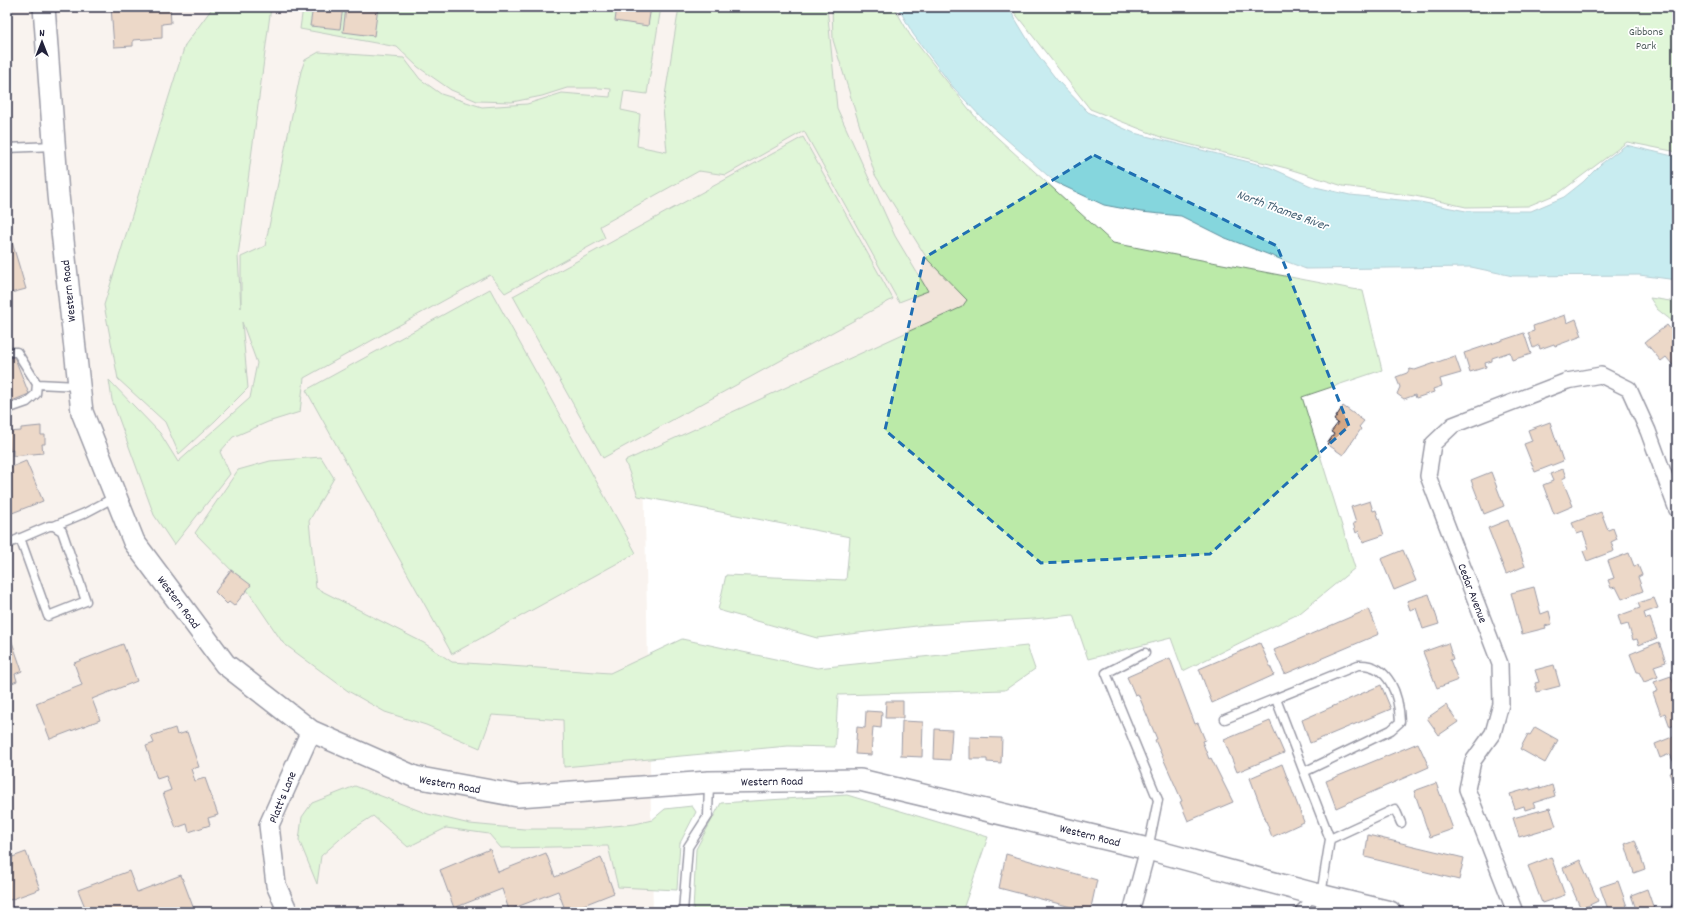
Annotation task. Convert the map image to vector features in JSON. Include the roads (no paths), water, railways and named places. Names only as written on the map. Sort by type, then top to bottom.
[{"type":"main road","name":"Western Road","points":[[44,7],[58,195],[82,412],[134,542],[225,664],[311,731],[414,777],[518,796],[709,782],[860,780],[1148,849],[1318,895],[1390,912]]},
{"type":"street","name":"Cedar Avenue","points":[[1516,912],[1467,790],[1473,761],[1494,733],[1501,704],[1500,664],[1428,476],[1434,444],[1453,425],[1567,381],[1601,375],[1630,389],[1648,431],[1677,510]]},
{"type":"street","name":"Platt's Lane","points":[[288,912],[276,885],[270,824],[311,731]]},
{"type":"street","points":[[1131,912],[1148,849]]},
{"type":"lane","points":[[7,148],[54,146]]},
{"type":"lane","points":[[7,352],[17,352],[37,384],[36,394],[26,402],[7,408]]},
{"type":"lane","points":[[37,384],[79,386]]},
{"type":"lane","points":[[7,544],[49,526],[54,526],[85,513],[116,497]]},
{"type":"lane","points":[[20,538],[48,616],[86,601],[62,531],[54,526]]},
{"type":"lane","points":[[1145,653],[1106,673],[1158,800],[1148,849]]},
{"type":"lane","points":[[1225,719],[1358,665],[1368,664],[1380,670],[1389,679],[1399,708],[1400,722],[1391,730],[1304,772]]},
{"type":"lane","points":[[1276,699],[1330,839],[1318,895],[1298,912]]},
{"type":"lane","points":[[683,912],[688,847],[708,816],[709,782]]},
{"type":"lane","points":[[1330,839],[1395,809],[1400,823]]},
{"type":"water","name":"North Thames River","points":[[898,7],[1008,7],[1034,50],[1057,80],[1088,112],[1134,133],[1269,167],[1311,186],[1350,195],[1420,202],[1466,211],[1531,211],[1564,197],[1583,182],[1601,164],[1626,145],[1677,157],[1677,280],[1639,275],[1513,276],[1471,267],[1306,269],[1223,237],[1181,216],[1141,212],[1104,205],[1055,182],[981,117],[953,87],[913,34]]},
{"type":"park label","name":"Gibbons Park","points":[[1646,38]]}]
